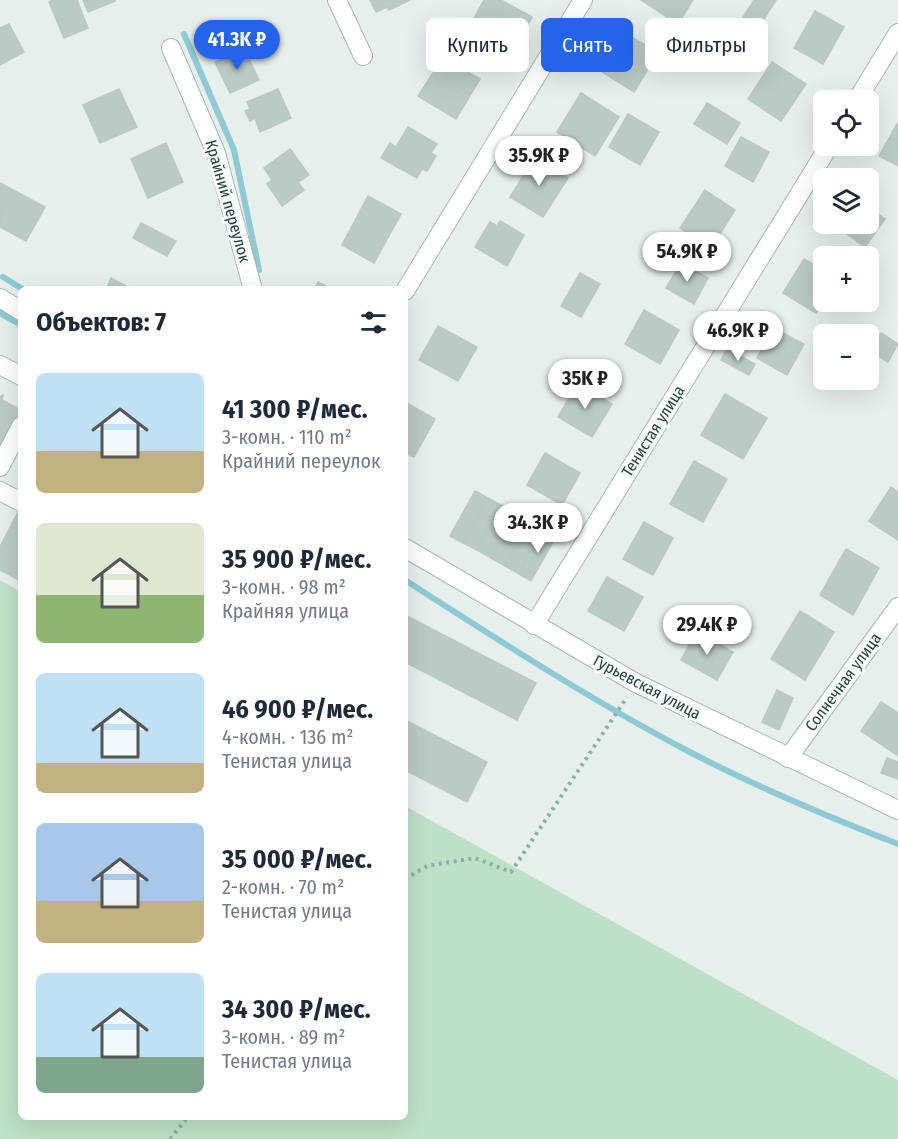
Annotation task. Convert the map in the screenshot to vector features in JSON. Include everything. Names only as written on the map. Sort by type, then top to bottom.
[{"type":"street","points":[[337,0],[363,56]]},
{"type":"street","points":[[408,286],[583,0]]},
{"type":"street","points":[[863,90],[898,33]]},
{"type":"street","name":"Крайний переулок","points":[[171,48],[216,153],[252,286]]},
{"type":"street","name":"Тенистая улица","points":[[534,625],[823,156]]},
{"type":"street","points":[[0,298],[18,309]]},
{"type":"street","points":[[0,365],[18,374]]},
{"type":"street","points":[[0,467],[18,432]]},
{"type":"street","points":[[0,491],[18,500]]},
{"type":"street","name":"Гурьевская улица","points":[[408,550],[636,683],[898,810]]},
{"type":"street","name":"Солнечная улица","points":[[788,758],[898,606]]},
{"type":"path","points":[[408,877],[427,866],[475,858],[511,872],[624,702]]},
{"type":"path","points":[[170,1139],[185,1120]]},
{"type":"green space","points":[[0,580],[18,590],[18,1120],[408,1120],[408,808],[898,1080],[898,1139],[0,1139]]},
{"type":"building","points":[[77,0],[88,28],[64,38],[49,2]]},
{"type":"building","points":[[83,0],[115,0],[115,1],[88,12]]},
{"type":"building","points":[[370,0],[410,0],[389,10],[387,7],[376,12]]},
{"type":"building","points":[[484,0],[501,0],[532,17],[529,22],[529,18],[474,18]]},
{"type":"building","points":[[641,0],[693,0],[682,18],[669,18]]},
{"type":"building","points":[[754,0],[776,0],[765,18],[743,18]]},
{"type":"building","points":[[815,11],[844,27],[823,64],[794,48]]},
{"type":"building","points":[[9,24],[24,52],[0,65],[0,28]]},
{"type":"building","points":[[633,38],[645,45],[646,72],[634,92],[602,72],[633,72]]},
{"type":"building","points":[[244,49],[259,80],[230,93],[215,62]]},
{"type":"building","points":[[772,62],[806,84],[781,121],[748,99],[766,72],[768,72]]},
{"type":"building","points":[[434,72],[468,72],[480,79],[468,99],[431,76]]},
{"type":"building","points":[[431,76],[468,99],[456,119],[418,96]]},
{"type":"building","points":[[119,89],[137,127],[100,143],[83,105]]},
{"type":"building","points":[[278,89],[291,118],[260,132],[255,118],[250,121],[245,111],[250,109],[247,102]]},
{"type":"building","points":[[581,93],[619,117],[595,156],[557,132]]},
{"type":"building","points":[[707,103],[740,123],[727,144],[694,124]]},
{"type":"building","points":[[628,114],[659,132],[640,165],[609,147]]},
{"type":"building","points":[[897,124],[898,166],[879,156]]},
{"type":"building","points":[[408,127],[437,144],[431,153],[436,156],[427,171],[422,169],[417,178],[381,158],[390,143],[396,147]]},
{"type":"building","points":[[741,137],[769,152],[753,182],[725,166]]},
{"type":"building","points":[[166,143],[183,182],[148,198],[131,159]]},
{"type":"building","points":[[290,149],[309,175],[298,182],[304,190],[282,206],[267,184],[272,180],[264,168]]},
{"type":"building","points":[[535,157],[568,178],[543,217],[510,197]]},
{"type":"building","points":[[0,183],[15,191],[0,219]]},
{"type":"building","points":[[705,190],[735,210],[711,248],[680,228]]},
{"type":"building","points":[[15,191],[45,207],[26,241],[0,227],[0,219]]},
{"type":"building","points":[[368,196],[401,214],[374,263],[342,245]]},
{"type":"building","points":[[879,215],[885,219],[879,227]]},
{"type":"building","points":[[500,221],[524,235],[507,266],[475,247],[490,222],[497,226]]},
{"type":"building","points":[[141,223],[176,241],[167,256],[133,238]]},
{"type":"building","points":[[847,234],[874,234],[864,246]]},
{"type":"building","points":[[804,259],[813,264],[813,311],[783,293]]},
{"type":"building","points":[[681,263],[708,278],[694,304],[666,288]]},
{"type":"building","points":[[580,273],[600,284],[581,317],[561,306]]},
{"type":"building","points":[[111,278],[126,286],[108,286]]},
{"type":"building","points":[[644,310],[679,330],[660,364],[625,344]]},
{"type":"building","points":[[438,326],[477,347],[458,381],[419,360]]},
{"type":"building","points":[[773,328],[804,344],[787,375],[757,358]]},
{"type":"building","points":[[881,333],[898,344],[888,362],[879,356]]},
{"type":"building","points":[[727,349],[755,364],[749,375],[721,360]]},
{"type":"building","points":[[577,384],[612,404],[592,437],[558,417]]},
{"type":"building","points":[[725,394],[767,418],[743,459],[701,435]]},
{"type":"building","points":[[3,395],[2,400],[18,408],[18,422],[0,449],[0,397]]},
{"type":"building","points":[[408,404],[435,419],[414,457],[408,454]]},
{"type":"building","points":[[545,453],[580,473],[562,505],[527,485]]},
{"type":"building","points":[[694,461],[727,479],[703,522],[670,504]]},
{"type":"building","points":[[891,487],[898,492],[898,540],[869,521]]},
{"type":"building","points":[[475,491],[488,498],[463,543],[450,536]]},
{"type":"building","points":[[488,498],[501,505],[477,550],[463,543]]},
{"type":"building","points":[[501,505],[516,513],[491,558],[477,550]]},
{"type":"building","points":[[18,512],[18,579],[0,570],[0,547]]},
{"type":"building","points":[[516,513],[529,520],[505,566],[491,558]]},
{"type":"building","points":[[529,520],[544,527],[519,574],[505,566]]},
{"type":"building","points":[[644,522],[673,538],[653,575],[623,559]]},
{"type":"building","points":[[544,527],[557,535],[531,581],[519,574]]},
{"type":"building","points":[[846,549],[879,568],[853,615],[820,595]]},
{"type":"building","points":[[607,577],[643,597],[624,631],[588,611]]},
{"type":"building","points":[[800,611],[834,632],[805,680],[771,659]]},
{"type":"building","points":[[408,617],[536,683],[517,720],[408,664]]},
{"type":"building","points":[[697,631],[733,652],[717,680],[681,660]]},
{"type":"building","points":[[777,690],[793,698],[779,730],[762,722]]},
{"type":"building","points":[[881,702],[898,713],[897,755],[861,731]]},
{"type":"building","points":[[408,722],[487,762],[467,802],[408,772]]},
{"type":"building","points":[[887,758],[898,762],[898,779],[881,773]]},
{"type":"waterway","points":[[184,34],[234,150],[259,270]]},
{"type":"waterway","points":[[3,277],[18,286]]},
{"type":"waterway","points":[[0,313],[18,323]]},
{"type":"waterway","points":[[408,582],[579,689],[686,750],[790,800],[898,844]]}]
